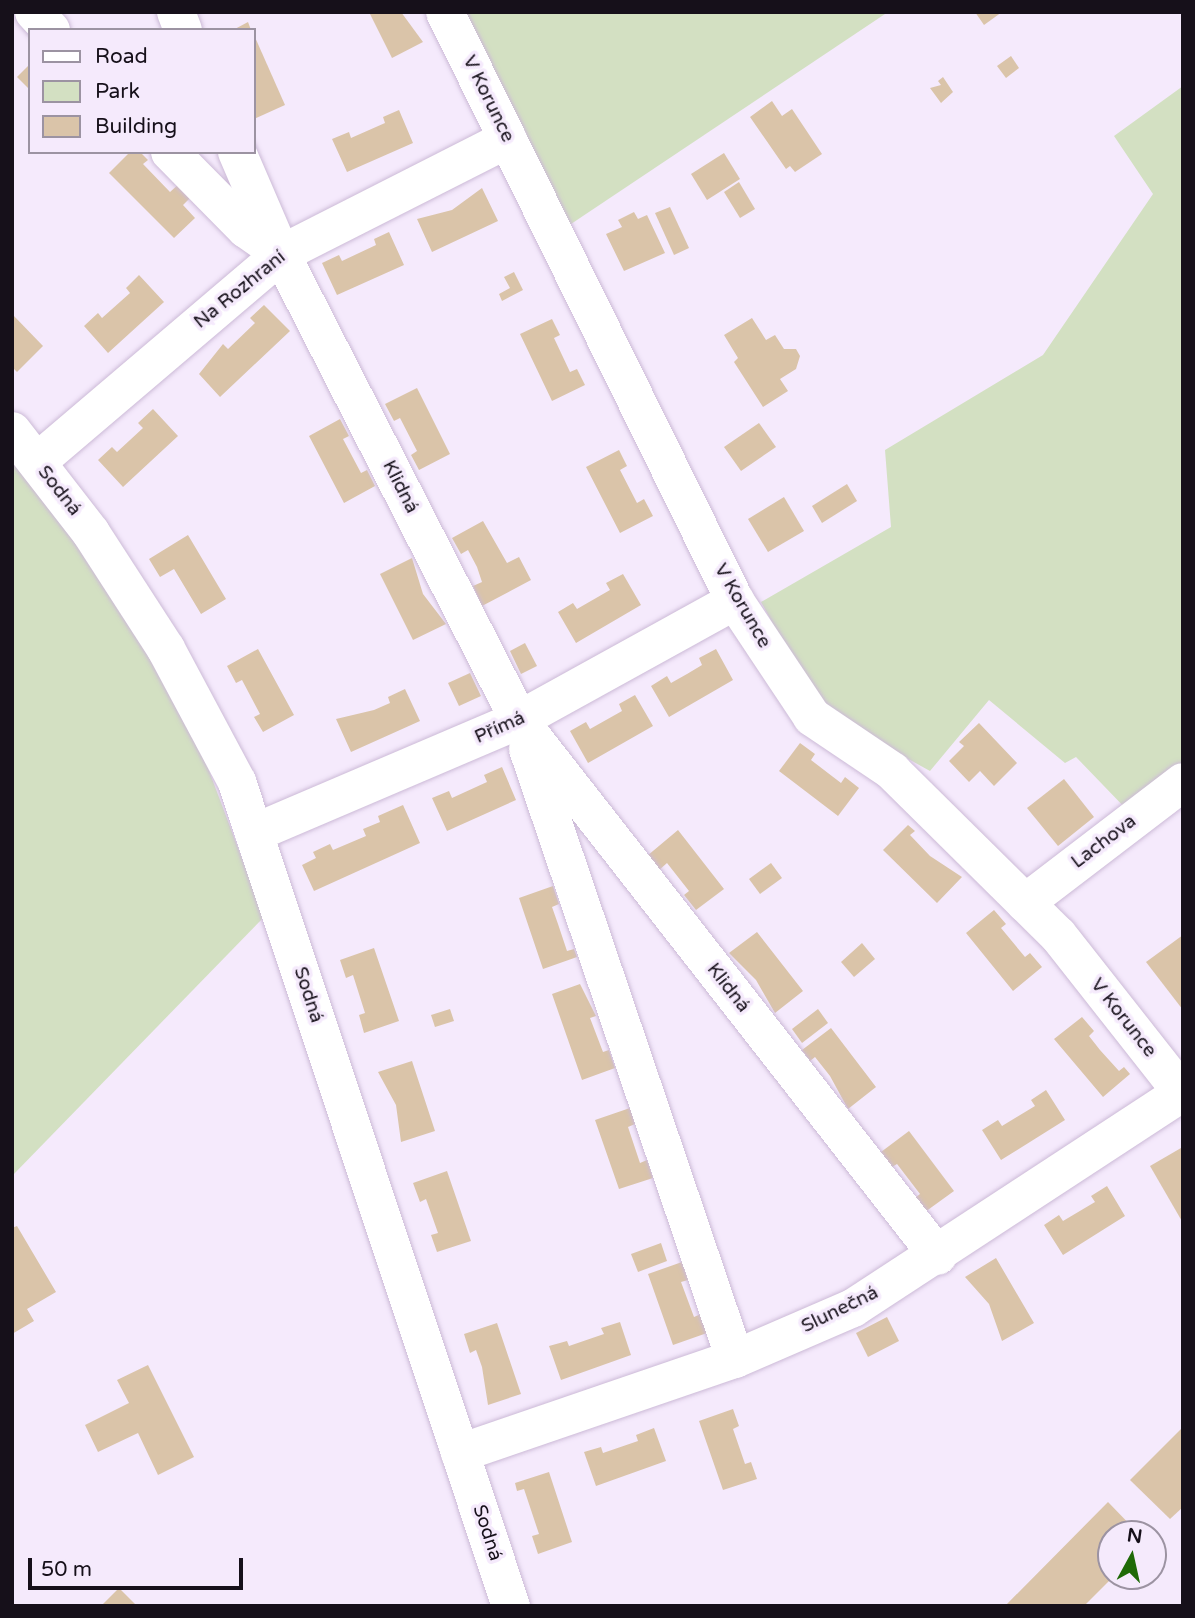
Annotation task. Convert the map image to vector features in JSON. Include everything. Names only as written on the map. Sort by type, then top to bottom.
[{"type":"street","points":[[33,12],[49,28]]},
{"type":"street","name":"V Korunce","points":[[445,12],[735,601],[812,717],[892,771],[1058,935],[1182,1093]]},
{"type":"street","name":"Na Rozhraní","points":[[37,462],[281,254],[508,139]]},
{"type":"street","name":"Klidná","points":[[172,154],[246,229],[281,254]]},
{"type":"street","name":"Klidná","points":[[238,154],[281,254],[519,720],[735,1359]]},
{"type":"street","name":"Sodná","points":[[12,430],[91,533],[166,649],[237,782],[511,1606]]},
{"type":"street","name":"Přímá","points":[[254,833],[519,720],[735,601]]},
{"type":"street","name":"Klidná","points":[[519,720],[938,1256]]},
{"type":"street","name":"Lachova","points":[[1025,902],[1183,782]]},
{"type":"street","name":"Slunečná","points":[[460,1453],[735,1359],[853,1308],[938,1256],[1182,1093]]},
{"type":"green space","points":[[459,12],[888,12],[568,226]]},
{"type":"green space","points":[[1183,86],[1183,769],[1130,813],[1076,757],[1065,763],[989,700],[930,771],[820,710],[761,602],[891,527],[885,450],[1043,355],[1153,194],[1114,136]]},
{"type":"green space","points":[[12,455],[119,596],[199,744],[264,917],[12,1176]]},
{"type":"building","points":[[369,12],[401,12],[423,42],[392,58]]},
{"type":"building","points":[[975,12],[1002,12],[984,25]]},
{"type":"building","points":[[248,22],[250,28],[237,28]]},
{"type":"building","points":[[256,40],[285,105],[256,118]]},
{"type":"building","points":[[1011,56],[1019,68],[1006,78],[997,66]]},
{"type":"building","points":[[28,66],[28,88],[17,77]]},
{"type":"building","points":[[943,77],[953,92],[941,103],[930,88],[941,85],[938,81]]},
{"type":"building","points":[[772,101],[782,116],[792,109],[822,154],[795,172],[790,166],[786,169],[750,117]]},
{"type":"building","points":[[399,110],[413,143],[347,172],[332,139],[349,132],[351,138],[385,123],[383,117]]},
{"type":"building","points":[[724,153],[740,179],[707,200],[691,174]]},
{"type":"building","points":[[128,154],[142,154],[148,160],[143,164],[170,192],[180,183],[192,196],[183,205],[195,218],[174,238],[109,173]]},
{"type":"building","points":[[739,182],[755,209],[740,218],[724,192]]},
{"type":"building","points":[[482,188],[498,221],[432,252],[417,219],[452,210]]},
{"type":"building","points":[[670,207],[689,248],[674,255],[655,213]]},
{"type":"building","points":[[634,212],[638,219],[647,215],[665,253],[624,271],[606,234],[622,227],[618,220]]},
{"type":"building","points":[[389,232],[404,265],[337,295],[322,263],[339,255],[342,261],[376,245],[374,239]]},
{"type":"building","points":[[514,272],[523,290],[502,301],[499,294],[510,288],[504,277]]},
{"type":"building","points":[[139,275],[164,302],[108,353],[84,326],[98,313],[102,318],[130,293],[126,288]]},
{"type":"building","points":[[264,305],[290,331],[220,397],[199,374],[223,344],[228,349],[255,323],[250,318]]},
{"type":"building","points":[[12,314],[43,346],[17,372],[12,367]]},
{"type":"building","points":[[752,318],[766,340],[775,335],[784,349],[796,349],[800,356],[796,369],[780,379],[788,391],[763,407],[734,362],[738,358],[724,335]]},
{"type":"building","points":[[552,319],[560,335],[554,338],[570,372],[577,369],[585,385],[552,401],[520,334]]},
{"type":"building","points":[[417,388],[450,454],[419,470],[411,455],[417,451],[400,418],[394,421],[385,404]]},
{"type":"building","points":[[153,409],[178,436],[123,487],[98,460],[112,447],[117,452],[143,428],[138,423]]},
{"type":"building","points":[[340,419],[349,436],[343,439],[361,473],[367,470],[375,486],[344,503],[309,436]]},
{"type":"building","points":[[759,423],[776,447],[741,471],[724,447]]},
{"type":"building","points":[[619,450],[627,466],[620,470],[637,503],[644,499],[653,516],[620,533],[586,467]]},
{"type":"building","points":[[847,484],[857,501],[822,523],[812,506]]},
{"type":"building","points":[[784,497],[804,531],[768,552],[748,519]]},
{"type":"building","points":[[483,521],[507,563],[519,557],[531,580],[482,606],[473,586],[482,582],[477,567],[468,550],[461,554],[452,538]]},
{"type":"building","points":[[188,535],[226,599],[201,614],[174,569],[160,577],[149,559]]},
{"type":"building","points":[[412,558],[423,594],[446,624],[413,640],[380,574]]},
{"type":"building","points":[[623,574],[641,605],[576,643],[558,612],[573,603],[577,609],[610,590],[606,583]]},
{"type":"building","points":[[525,643],[537,666],[521,674],[510,651]]},
{"type":"building","points":[[258,649],[294,715],[263,732],[254,717],[260,714],[242,680],[236,683],[227,666]]},
{"type":"building","points":[[716,649],[733,680],[669,717],[651,686],[667,676],[671,683],[687,674],[702,665],[699,658]]},
{"type":"building","points":[[470,673],[481,696],[459,706],[448,683]]},
{"type":"building","points":[[405,689],[420,721],[351,752],[336,719],[374,710],[390,703],[388,697]]},
{"type":"building","points":[[635,695],[653,726],[588,763],[570,731],[586,722],[590,729],[622,711],[619,704]]},
{"type":"building","points":[[979,723],[1017,763],[994,786],[980,771],[969,782],[949,761],[964,746],[959,742]]},
{"type":"building","points":[[800,743],[815,754],[811,760],[841,783],[845,777],[859,788],[838,816],[779,771]]},
{"type":"building","points":[[502,767],[516,800],[447,831],[432,798],[449,791],[452,798],[487,782],[484,775]]},
{"type":"building","points":[[1064,779],[1094,817],[1058,846],[1027,808]]},
{"type":"building","points":[[403,805],[420,843],[314,891],[302,865],[316,858],[313,852],[330,844],[333,850],[366,836],[363,829],[380,822],[378,816]]},
{"type":"building","points":[[908,825],[915,831],[910,835],[930,856],[962,877],[937,903],[883,850]]},
{"type":"building","points":[[678,830],[724,889],[696,910],[684,895],[689,891],[667,863],[658,871],[647,856]]},
{"type":"building","points":[[771,863],[782,878],[760,894],[749,879]]},
{"type":"building","points":[[553,886],[559,904],[552,907],[567,951],[574,949],[577,957],[543,969],[519,898]]},
{"type":"building","points":[[994,910],[1006,924],[1001,928],[1025,957],[1030,953],[1042,967],[1013,991],[966,933]]},
{"type":"building","points":[[757,932],[803,991],[775,1013],[756,980],[729,953]]},
{"type":"building","points":[[1183,935],[1183,1010],[1146,962]]},
{"type":"building","points":[[862,943],[875,959],[854,977],[841,962]]},
{"type":"building","points":[[374,948],[399,1021],[364,1033],[359,1015],[365,1013],[353,975],[346,978],[340,960]]},
{"type":"building","points":[[580,984],[596,1016],[590,1018],[603,1052],[609,1050],[615,1068],[582,1080],[552,994]]},
{"type":"building","points":[[450,1009],[454,1021],[435,1027],[431,1015]]},
{"type":"building","points":[[818,1009],[828,1023],[802,1043],[792,1029]]},
{"type":"building","points":[[1082,1017],[1094,1031],[1089,1036],[1100,1050],[1119,1071],[1124,1067],[1130,1074],[1103,1097],[1054,1039]]},
{"type":"building","points":[[831,1028],[876,1087],[848,1109],[830,1076],[815,1057],[810,1061],[802,1050]]},
{"type":"building","points":[[412,1061],[435,1131],[401,1142],[396,1105],[378,1072]]},
{"type":"building","points":[[1046,1090],[1065,1120],[1001,1160],[982,1130],[998,1120],[1002,1126],[1035,1106],[1031,1100]]},
{"type":"building","points":[[630,1108],[635,1124],[628,1127],[640,1163],[647,1160],[653,1178],[619,1189],[595,1120]]},
{"type":"building","points":[[909,1131],[954,1191],[925,1212],[915,1198],[920,1194],[897,1164],[892,1167],[881,1152]]},
{"type":"building","points":[[1181,1148],[1183,1150],[1183,1223],[1150,1166]]},
{"type":"building","points":[[447,1171],[471,1241],[437,1252],[431,1235],[438,1233],[426,1199],[420,1202],[413,1183]]},
{"type":"building","points":[[1107,1186],[1125,1216],[1063,1255],[1044,1225],[1059,1215],[1063,1221],[1095,1202],[1091,1196]]},
{"type":"building","points":[[17,1226],[56,1292],[27,1309],[34,1321],[12,1334],[12,1228]]},
{"type":"building","points":[[661,1243],[667,1261],[638,1272],[631,1254]]},
{"type":"building","points":[[996,1258],[1034,1323],[1002,1341],[989,1304],[965,1277]]},
{"type":"building","points":[[682,1262],[688,1280],[681,1282],[694,1317],[701,1314],[707,1333],[673,1345],[648,1274]]},
{"type":"building","points":[[887,1317],[899,1341],[868,1357],[856,1333]]},
{"type":"building","points":[[620,1322],[631,1355],[561,1380],[549,1346],[567,1341],[569,1346],[604,1334],[601,1328]]},
{"type":"building","points":[[497,1323],[521,1394],[488,1405],[482,1367],[476,1350],[470,1353],[464,1334]]},
{"type":"building","points":[[148,1365],[194,1457],[158,1475],[138,1433],[98,1452],[85,1425],[129,1403],[117,1380]]},
{"type":"building","points":[[733,1409],[739,1426],[733,1429],[745,1464],[751,1462],[757,1479],[723,1490],[699,1421]]},
{"type":"building","points":[[1183,1427],[1183,1507],[1170,1519],[1130,1480]]},
{"type":"building","points":[[654,1428],[666,1461],[596,1486],[584,1452],[601,1447],[603,1453],[638,1441],[636,1435]]},
{"type":"building","points":[[549,1472],[572,1542],[538,1554],[532,1536],[539,1534],[524,1489],[517,1491],[515,1483]]},
{"type":"building","points":[[1108,1502],[1125,1520],[1097,1520],[1097,1590],[1100,1590],[1084,1606],[1005,1606]]},
{"type":"building","points":[[119,1588],[137,1606],[101,1606]]}]
